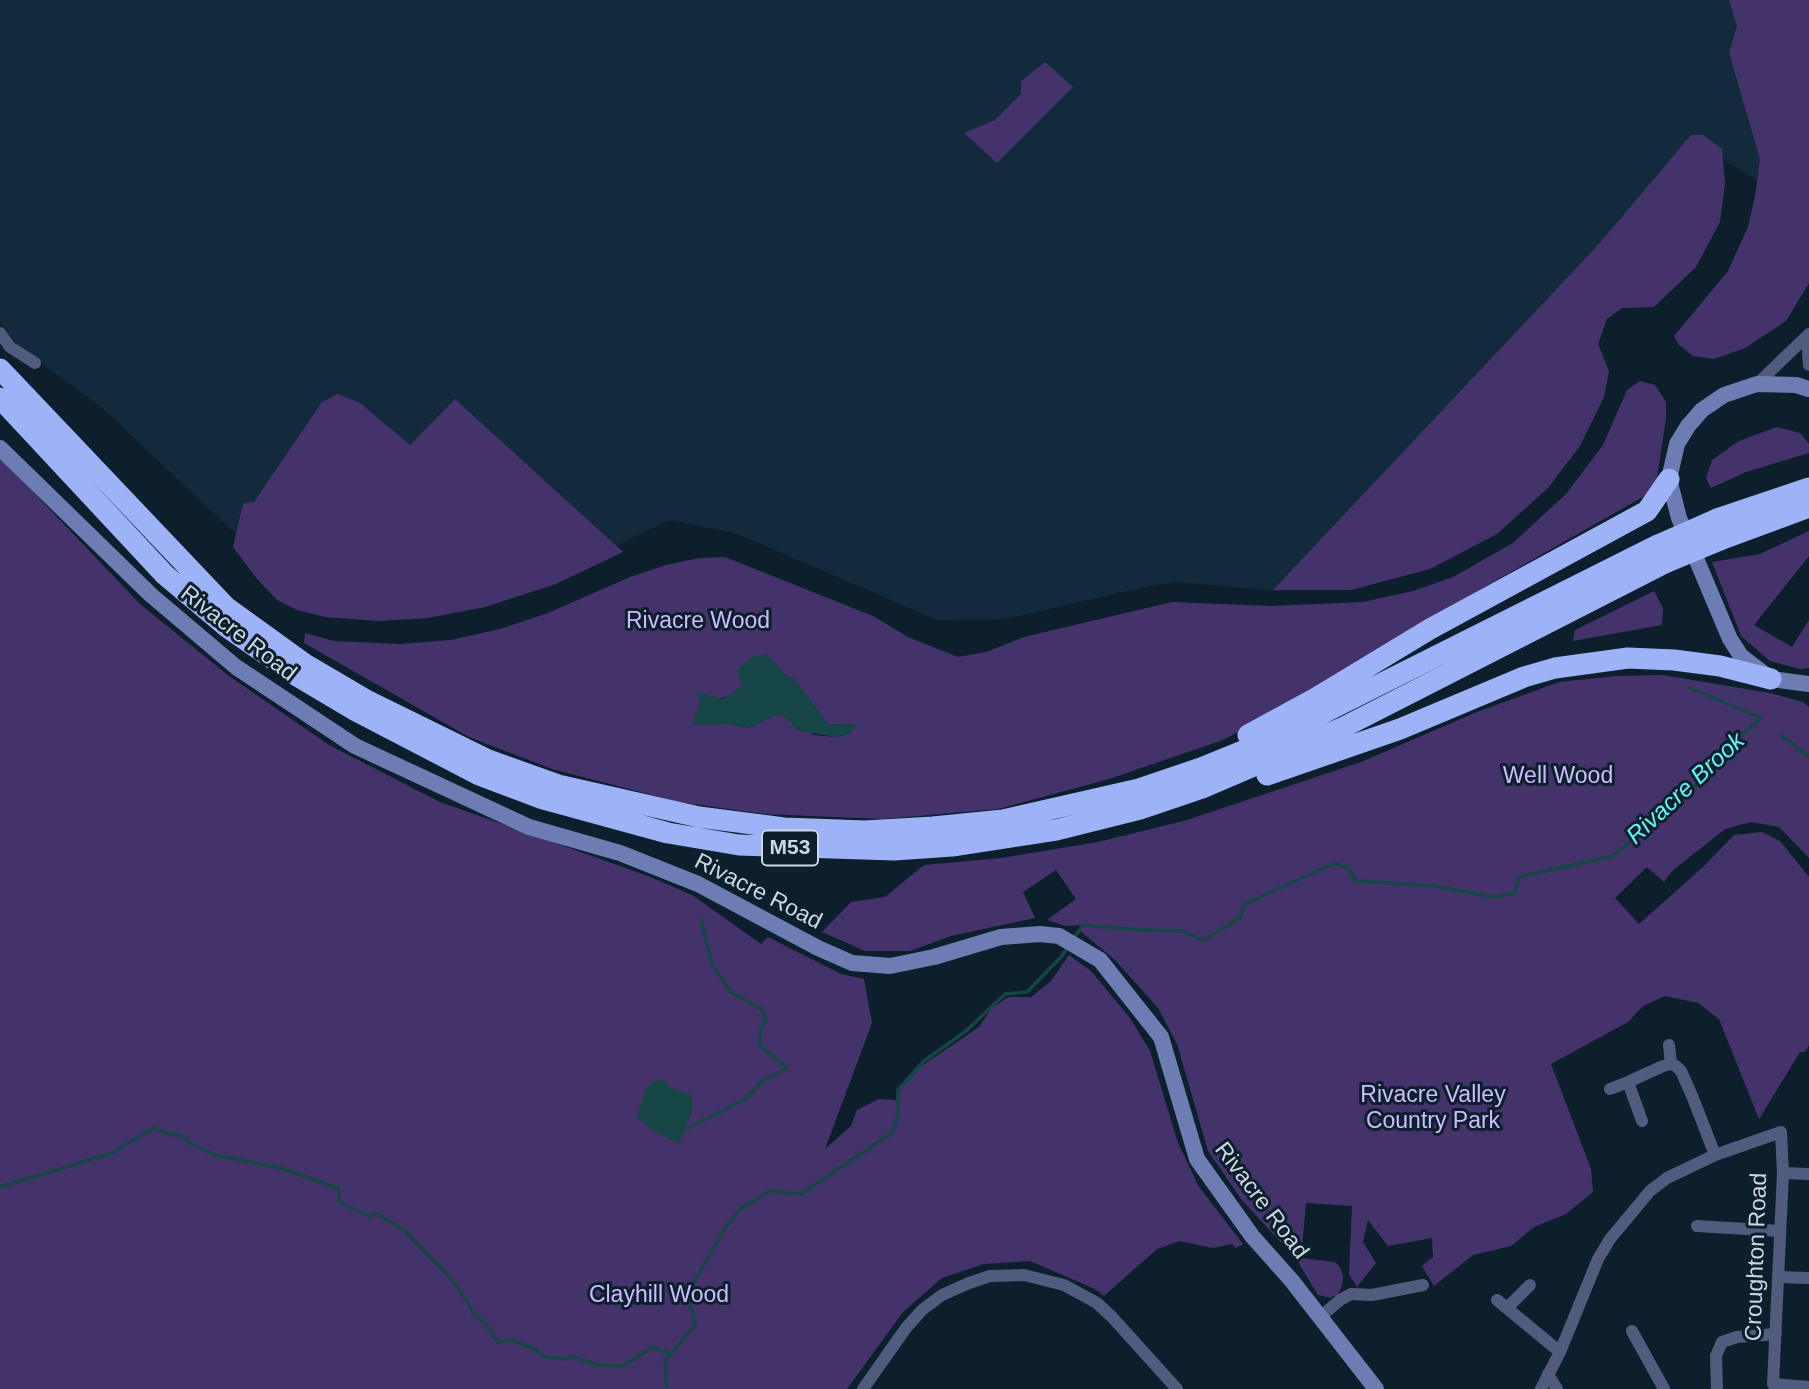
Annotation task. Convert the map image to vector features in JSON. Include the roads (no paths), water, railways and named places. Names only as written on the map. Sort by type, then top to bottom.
[{"type":"highway","name":"M53","points":[[0,369],[226,607],[305,664],[357,695],[488,760],[558,785],[699,817],[784,828],[865,831],[933,827],[1003,820],[1064,808],[1202,788],[1342,728],[1663,554],[1809,488]]},
{"type":"highway","name":"M53","points":[[0,398],[165,575],[228,628],[297,676],[356,711],[479,775],[540,798],[668,833],[739,845],[894,850],[964,844],[1056,831],[1139,799]]},
{"type":"highway","points":[[1139,799],[1430,629],[1647,511],[1669,479]]},
{"type":"highway","name":"M53","points":[[1719,529],[1809,508]]},
{"type":"highway","points":[[1139,799],[1210,794],[1400,729],[1524,677],[1555,668],[1628,658],[1674,660],[1720,666],[1771,679]]},
{"type":"main road","points":[[1807,686],[1771,679],[1741,656],[1730,639],[1679,518],[1669,479],[1677,444],[1702,410],[1734,390],[1756,384],[1796,385],[1809,389]]},
{"type":"main road","name":"Rivacre Road","points":[[0,448],[151,595],[236,667],[355,746],[529,827],[620,853],[698,884],[818,948],[852,963],[890,966],[934,957],[1001,937],[1040,934],[1059,936],[1100,960],[1161,1037],[1197,1159],[1252,1236],[1292,1281],[1376,1389]]},
{"type":"street","points":[[0,334],[10,347],[35,363]]},
{"type":"street","points":[[1808,335],[1809,365]]},
{"type":"street","points":[[1756,384],[1808,335]]},
{"type":"street","points":[[1670,1045],[1671,1064]]},
{"type":"street","points":[[1611,1089],[1671,1064]]},
{"type":"street","points":[[1541,1389],[1560,1352],[1598,1259],[1610,1239],[1650,1191],[1685,1168],[1714,1155],[1681,1071],[1671,1064]]},
{"type":"street","points":[[1628,1082],[1642,1121]]},
{"type":"street","name":"Croughton Road","points":[[1714,1155],[1781,1132],[1783,1173],[1773,1384],[1809,1387]]},
{"type":"street","points":[[1783,1173],[1809,1174]]},
{"type":"street","points":[[1697,1226],[1779,1231]]},
{"type":"street","points":[[863,1389],[906,1328],[922,1310],[942,1295],[990,1276],[1024,1275],[1064,1284],[1097,1303],[1112,1317],[1169,1386]]},
{"type":"street","points":[[1779,1277],[1809,1278]]},
{"type":"street","points":[[1530,1285],[1502,1304],[1560,1352]]},
{"type":"street","points":[[1319,1318],[1339,1300],[1351,1294],[1372,1295],[1423,1286]]},
{"type":"street","points":[[1632,1331],[1664,1389]]},
{"type":"street","points":[[1717,1389],[1716,1356],[1722,1342],[1737,1337],[1776,1334]]},
{"type":"street","points":[[1549,1374],[1557,1389]]},
{"type":"waterway","name":"Rivacre Brook","points":[[1073,939],[1083,925],[1182,931],[1204,940],[1240,918],[1244,904],[1335,863],[1348,868],[1356,881],[1434,886],[1494,897],[1515,893],[1519,877],[1613,856],[1687,795],[1730,746],[1761,718],[1690,688]]},
{"type":"waterway","points":[[1781,735],[1809,757]]},
{"type":"waterway","points":[[684,1130],[747,1098],[761,1082],[787,1068],[761,1047],[759,1036],[766,1018],[760,1008],[731,992],[712,964],[701,920]]},
{"type":"waterway","name":"Rivacre Brook","points":[[667,1389],[665,1361],[695,1325],[688,1293],[725,1228],[740,1209],[770,1191],[801,1194],[892,1133],[898,1115],[898,1090],[924,1061],[966,1031],[1005,994],[1027,992],[1069,946]]},
{"type":"waterway","points":[[0,1187],[112,1153],[155,1127],[164,1133],[182,1136],[191,1144],[215,1155],[285,1169],[339,1189],[339,1202],[369,1216],[377,1214],[404,1230],[448,1275],[474,1315],[484,1322],[498,1342],[512,1340],[535,1349],[544,1357],[572,1357],[598,1365],[623,1366],[652,1347],[671,1354]]},
{"type":"park label","name":"Rivacre Wood","points":[[698,622]]},
{"type":"park label","name":"Well Wood","points":[[1558,777]]},
{"type":"park label","name":"Rivacre Valley Country Park","points":[[1433,1109]]},
{"type":"park label","name":"Clayhill Wood","points":[[659,1296]]}]
